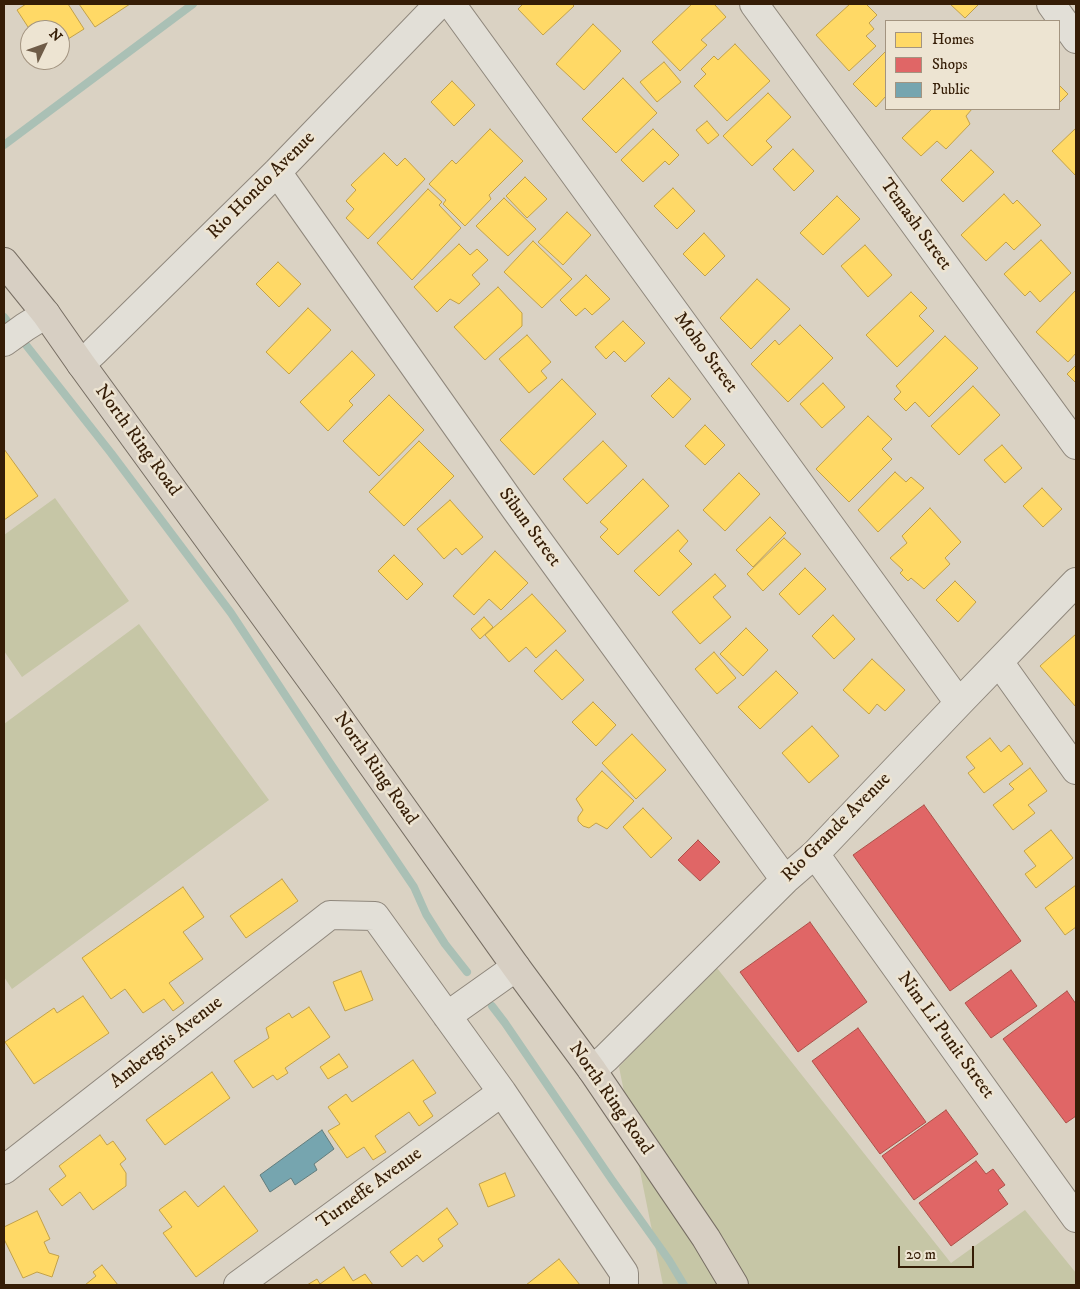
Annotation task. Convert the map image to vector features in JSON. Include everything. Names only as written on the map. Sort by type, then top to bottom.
[{"type":"main road","name":"North Ring Road","points":[[4,262],[46,314],[592,1070],[706,1238],[734,1285]]},
{"type":"street","name":"Rio Hondo Avenue","points":[[81,364],[277,172],[439,4]]},
{"type":"street","name":"Moho Street","points":[[451,4],[959,702]]},
{"type":"street","name":"Temash Street","points":[[754,4],[1076,445]]},
{"type":"street","points":[[1051,4],[1076,39]]},
{"type":"street","name":"Sibun Street","points":[[277,172],[516,510],[785,880]]},
{"type":"street","points":[[4,342],[46,314]]},
{"type":"street","name":"Rio Grande Avenue","points":[[592,1070],[785,880],[815,854],[1076,582]]},
{"type":"street","points":[[998,662],[1076,770]]},
{"type":"street","name":"Nim Li Punit Street","points":[[815,854],[1076,1218]]},
{"type":"street","name":"Ambergris Avenue","points":[[4,1170],[330,916],[375,916],[448,1016]]},
{"type":"street","points":[[516,967],[448,1016],[502,1092],[624,1273],[624,1285]]},
{"type":"street","name":"Turneffe Avenue","points":[[238,1285],[502,1092]]},
{"type":"green space","points":[[55,498],[129,601],[22,677],[4,651],[4,535]]},
{"type":"green space","points":[[139,624],[269,800],[12,989],[4,977],[4,724]]},
{"type":"green space","points":[[713,963],[951,1263],[1025,1210],[1076,1273],[1076,1285],[663,1285],[619,1067]]},
{"type":"building: Homes","points":[[26,4],[68,4],[84,29],[70,38],[70,20],[24,20],[17,10]]},
{"type":"building: Homes","points":[[79,4],[130,4],[95,27]]},
{"type":"building: Homes","points":[[523,4],[572,4],[574,6],[543,35],[518,9]]},
{"type":"building: Homes","points":[[692,4],[714,4],[726,17],[701,40],[707,45],[680,71],[652,42]]},
{"type":"building: Homes","points":[[850,4],[866,4],[877,15],[869,23],[874,29],[866,36],[876,46],[849,71],[816,35]]},
{"type":"building: Homes","points":[[950,4],[979,4],[965,18]]},
{"type":"building: Homes","points":[[593,24],[621,51],[584,90],[556,64]]},
{"type":"building: Homes","points":[[735,44],[770,81],[727,121],[694,86],[706,74],[701,69],[714,56],[718,60]]},
{"type":"building: Homes","points":[[885,52],[885,97],[876,107],[853,84]]},
{"type":"building: Homes","points":[[664,62],[681,82],[657,102],[640,82]]},
{"type":"building: Homes","points":[[623,78],[657,113],[616,153],[582,119]]},
{"type":"building: Homes","points":[[452,81],[475,105],[454,126],[431,102]]},
{"type":"building: Homes","points":[[1060,86],[1068,94],[1060,102]]},
{"type":"building: Homes","points":[[768,93],[791,117],[766,141],[772,147],[752,166],[723,136]]},
{"type":"building: Homes","points":[[931,110],[971,110],[966,116],[970,124],[946,149],[937,141],[921,156],[902,138]]},
{"type":"building: Homes","points":[[707,121],[719,135],[708,144],[696,130]]},
{"type":"building: Homes","points":[[1076,128],[1076,176],[1052,151]]},
{"type":"building: Homes","points":[[490,129],[523,161],[489,195],[491,199],[465,226],[443,204],[446,200],[429,184],[452,160],[456,164]]},
{"type":"building: Homes","points":[[653,129],[679,155],[669,165],[665,161],[643,182],[621,160]]},
{"type":"building: Homes","points":[[793,149],[814,171],[794,191],[773,169]]},
{"type":"building: Homes","points":[[971,150],[994,172],[963,202],[941,180]]},
{"type":"building: Homes","points":[[384,153],[397,166],[405,158],[425,179],[368,239],[346,218],[354,209],[346,201],[356,190],[351,185]]},
{"type":"building: Homes","points":[[525,177],[547,199],[527,218],[506,196]]},
{"type":"building: Homes","points":[[673,188],[695,211],[677,229],[654,206]]},
{"type":"building: Homes","points":[[428,189],[442,202],[439,205],[461,228],[412,280],[377,243]]},
{"type":"building: Homes","points":[[1004,194],[1013,204],[1017,200],[1041,225],[1014,250],[1006,242],[986,261],[961,235]]},
{"type":"building: Homes","points":[[837,196],[860,219],[823,255],[800,233]]},
{"type":"building: Homes","points":[[504,198],[536,229],[508,256],[476,226]]},
{"type":"building: Homes","points":[[567,212],[591,235],[563,265],[538,242]]},
{"type":"building: Homes","points":[[704,233],[725,256],[705,276],[683,254]]},
{"type":"building: Homes","points":[[1041,240],[1071,273],[1040,302],[1030,291],[1025,296],[1004,274]]},
{"type":"building: Homes","points":[[533,241],[572,279],[542,308],[504,272]]},
{"type":"building: Homes","points":[[459,244],[470,255],[477,249],[488,260],[472,275],[480,284],[459,304],[450,299],[437,312],[414,287]]},
{"type":"building: Homes","points":[[865,245],[892,275],[868,297],[841,266]]},
{"type":"building: Homes","points":[[278,262],[301,284],[279,307],[256,284]]},
{"type":"building: Homes","points":[[586,275],[610,299],[592,315],[585,308],[576,316],[560,300]]},
{"type":"building: Homes","points":[[757,279],[790,309],[751,349],[720,318]]},
{"type":"building: Homes","points":[[498,287],[522,313],[522,326],[485,360],[454,327]]},
{"type":"building: Homes","points":[[1076,290],[1076,353],[1068,362],[1036,332]]},
{"type":"building: Homes","points":[[911,292],[927,308],[919,316],[934,331],[897,367],[866,335]]},
{"type":"building: Homes","points":[[308,308],[331,330],[289,374],[266,352]]},
{"type":"building: Homes","points":[[623,321],[645,343],[625,362],[614,351],[606,359],[595,347]]},
{"type":"building: Homes","points":[[800,325],[833,358],[788,402],[751,364],[775,340],[779,345]]},
{"type":"building: Homes","points":[[527,335],[551,362],[541,371],[547,378],[529,393],[499,359]]},
{"type":"building: Homes","points":[[945,336],[978,368],[929,417],[915,402],[906,411],[894,399],[901,392],[896,386]]},
{"type":"building: Homes","points":[[352,351],[375,375],[349,401],[353,405],[328,431],[300,402]]},
{"type":"building: Homes","points":[[1076,365],[1076,383],[1067,374]]},
{"type":"building: Homes","points":[[669,378],[691,399],[673,418],[651,396]]},
{"type":"building: Homes","points":[[562,379],[596,414],[534,475],[500,440]]},
{"type":"building: Homes","points":[[823,383],[845,407],[822,428],[800,404]]},
{"type":"building: Homes","points":[[973,386],[1000,415],[959,455],[931,426]]},
{"type":"building: Homes","points":[[389,395],[424,430],[379,476],[343,441]]},
{"type":"building: Homes","points":[[868,416],[892,439],[882,449],[892,459],[849,502],[816,469]]},
{"type":"building: Homes","points":[[705,425],[725,445],[705,465],[685,446]]},
{"type":"building: Homes","points":[[419,441],[454,476],[404,526],[369,492]]},
{"type":"building: Homes","points":[[603,441],[627,466],[587,504],[563,479]]},
{"type":"building: Homes","points":[[1002,445],[1022,468],[1005,483],[984,460]]},
{"type":"building: Homes","points":[[4,449],[38,496],[4,520]]},
{"type":"building: Homes","points":[[895,472],[906,482],[911,477],[924,488],[878,532],[858,510]]},
{"type":"building: Homes","points":[[739,473],[760,494],[725,531],[703,510]]},
{"type":"building: Homes","points":[[643,479],[669,506],[618,555],[600,537],[608,529],[600,522]]},
{"type":"building: Homes","points":[[1042,488],[1062,509],[1043,527],[1023,506]]},
{"type":"building: Homes","points":[[450,500],[483,537],[462,555],[456,548],[444,559],[417,529]]},
{"type":"building: Homes","points":[[930,508],[961,542],[945,558],[950,564],[924,589],[911,578],[908,581],[900,573],[903,570],[890,558],[907,543],[902,536]]},
{"type":"building: Homes","points":[[770,517],[786,533],[753,567],[736,550]]},
{"type":"building: Homes","points":[[678,530],[688,541],[679,551],[692,564],[659,596],[634,571]]},
{"type":"building: Homes","points":[[784,538],[801,554],[763,591],[747,574]]},
{"type":"building: Homes","points":[[495,551],[528,583],[501,610],[489,599],[474,615],[453,596]]},
{"type":"building: Homes","points":[[394,555],[423,584],[407,600],[378,571]]},
{"type":"building: Homes","points":[[805,568],[826,589],[799,615],[779,594]]},
{"type":"building: Homes","points":[[715,574],[726,586],[713,597],[731,617],[700,644],[672,612]]},
{"type":"building: Homes","points":[[955,581],[976,602],[958,622],[936,600]]},
{"type":"building: Homes","points":[[532,594],[566,631],[536,658],[526,647],[509,662],[485,635]]},
{"type":"building: Homes","points":[[833,615],[855,639],[834,659],[812,636]]},
{"type":"building: Homes","points":[[484,617],[493,627],[480,639],[471,629]]},
{"type":"building: Homes","points":[[746,628],[768,650],[743,676],[720,654]]},
{"type":"building: Homes","points":[[1076,634],[1076,707],[1040,666]]},
{"type":"building: Homes","points":[[556,650],[584,680],[562,700],[534,671]]},
{"type":"building: Homes","points":[[714,652],[736,678],[717,694],[695,669]]},
{"type":"building: Homes","points":[[872,659],[905,690],[885,711],[877,704],[869,714],[843,690]]},
{"type":"building: Homes","points":[[776,671],[798,693],[760,729],[738,707]]},
{"type":"building: Homes","points":[[593,702],[616,725],[596,746],[572,722]]},
{"type":"building: Homes","points":[[812,726],[839,756],[809,783],[782,753]]},
{"type":"building: Homes","points":[[632,734],[666,770],[636,799],[602,763]]},
{"type":"building: Homes","points":[[990,738],[1001,752],[1009,745],[1023,764],[984,793],[968,773],[975,768],[966,757]]},
{"type":"building: Homes","points":[[1030,768],[1047,791],[1028,805],[1035,813],[1013,830],[993,805],[1014,789],[1009,784]]},
{"type":"building: Homes","points":[[602,771],[634,801],[607,829],[596,823],[589,828],[583,826],[578,821],[578,817],[583,810],[576,799]]},
{"type":"building: Homes","points":[[643,808],[672,838],[651,858],[623,827]]},
{"type":"building: Homes","points":[[1051,830],[1073,858],[1036,888],[1025,874],[1036,866],[1024,851]]},
{"type":"building: Homes","points":[[282,879],[298,901],[246,938],[230,916]]},
{"type":"building: Homes","points":[[1076,885],[1076,927],[1065,935],[1045,908]]},
{"type":"building: Homes","points":[[183,887],[204,917],[183,932],[203,959],[169,983],[184,1003],[173,1011],[164,999],[143,1013],[125,989],[111,999],[82,958]]},
{"type":"building: Homes","points":[[361,971],[373,1000],[345,1011],[333,982]]},
{"type":"building: Homes","points":[[83,996],[109,1033],[34,1084],[5,1042],[54,1008],[57,1013]]},
{"type":"building: Homes","points":[[309,1007],[330,1037],[285,1068],[288,1073],[277,1080],[273,1075],[253,1088],[234,1061],[269,1038],[266,1028],[289,1013],[292,1018]]},
{"type":"building: Homes","points":[[339,1054],[348,1067],[328,1079],[320,1067]]},
{"type":"building: Homes","points":[[413,1060],[436,1093],[423,1101],[433,1116],[419,1126],[409,1112],[375,1136],[386,1152],[373,1160],[364,1147],[347,1158],[328,1131],[340,1124],[328,1107],[346,1094],[352,1102]]},
{"type":"building: Homes","points":[[212,1072],[230,1098],[165,1145],[146,1120]]},
{"type":"building: Homes","points":[[100,1135],[107,1145],[113,1141],[126,1159],[120,1164],[126,1173],[126,1186],[93,1210],[80,1192],[62,1206],[49,1189],[66,1176],[59,1166]]},
{"type":"building: Homes","points":[[505,1173],[515,1196],[488,1207],[479,1184]]},
{"type":"building: Homes","points":[[224,1186],[258,1231],[196,1277],[163,1233],[172,1227],[159,1210],[185,1191],[198,1207]]},
{"type":"building: Homes","points":[[447,1208],[458,1224],[438,1239],[443,1246],[423,1262],[417,1255],[402,1267],[390,1252]]},
{"type":"building: Homes","points":[[37,1211],[50,1239],[44,1242],[49,1253],[59,1256],[52,1277],[37,1272],[23,1278],[4,1239],[4,1227]]},
{"type":"building: Homes","points":[[559,1259],[580,1285],[526,1285]]},
{"type":"building: Homes","points":[[102,1265],[118,1285],[85,1285],[96,1276],[93,1272]]},
{"type":"building: Homes","points":[[344,1267],[353,1281],[365,1274],[373,1285],[307,1285],[317,1279],[320,1284]]},
{"type":"building: Shops","points":[[924,805],[1021,941],[950,991],[853,855]]},
{"type":"building: Shops","points":[[698,840],[720,862],[700,881],[678,860]]},
{"type":"building: Shops","points":[[810,922],[867,1002],[798,1052],[740,972]]},
{"type":"building: Shops","points":[[1011,970],[1037,1006],[991,1038],[965,1003]]},
{"type":"building: Shops","points":[[1067,991],[1076,1004],[1076,1116],[1066,1123],[1003,1039]]},
{"type":"building: Shops","points":[[858,1028],[926,1122],[880,1154],[812,1061]]},
{"type":"building: Shops","points":[[946,1110],[978,1154],[914,1200],[882,1156]]},
{"type":"building: Shops","points":[[976,1161],[986,1174],[993,1169],[1005,1185],[998,1190],[1008,1204],[951,1246],[919,1203]]},
{"type":"building: Public","points":[[322,1130],[334,1149],[314,1164],[317,1170],[295,1185],[291,1178],[270,1192],[260,1175]]},
{"type":"waterway","points":[[4,145],[193,4]]},
{"type":"waterway","points":[[4,317],[111,453],[231,613],[414,887],[426,914],[445,944],[467,972]]},
{"type":"waterway","points":[[492,1006],[669,1260],[684,1285]]}]
